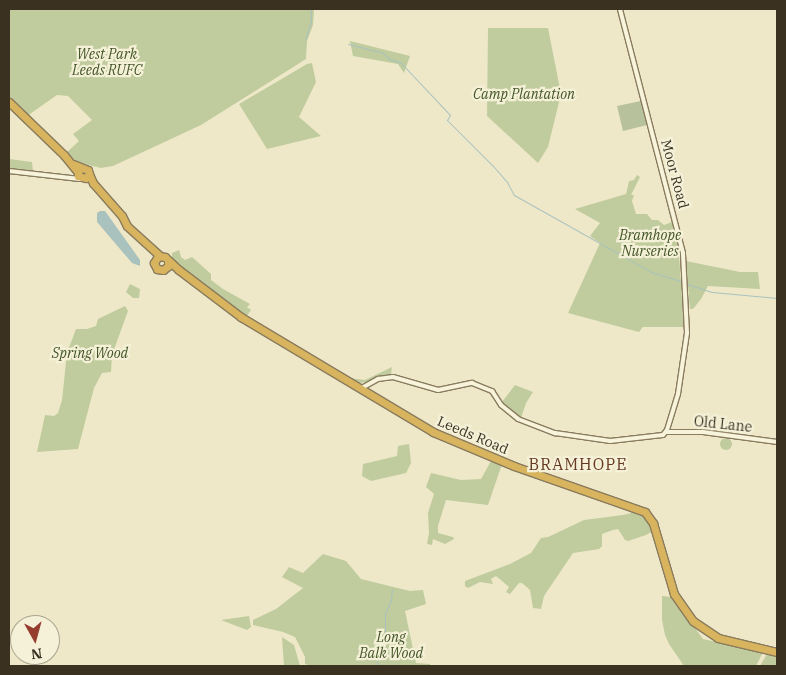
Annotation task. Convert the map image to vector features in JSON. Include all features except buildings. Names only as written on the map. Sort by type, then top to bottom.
[{"type":"highway","points":[[9,102],[93,184],[127,223],[127,226],[160,255],[165,257],[167,265],[157,269],[146,243]]},
{"type":"highway","points":[[154,263],[160,255]]},
{"type":"highway","name":"Leeds Road","points":[[167,265],[201,286],[247,321],[443,437],[552,480],[646,512],[653,523],[674,594],[693,621],[712,635],[728,642],[777,652]]},
{"type":"street","name":"Moor Road","points":[[620,9],[683,253],[687,333],[678,394],[664,434]]},
{"type":"street","points":[[9,171],[71,179],[82,174]]},
{"type":"street","points":[[71,179],[82,174]]},
{"type":"street","name":"Old Lane","points":[[360,389],[378,380],[393,377],[438,390],[467,383],[477,384],[492,391],[501,405],[510,413],[543,430],[590,439],[618,440],[699,432],[777,442]]},
{"type":"green space","name":"West Park Leeds RUFC","points":[[10,9],[314,10],[313,25],[307,41],[306,59],[201,125],[113,166],[101,168],[76,162],[66,153],[79,141],[73,134],[92,120],[68,96],[57,95],[27,116],[9,98]]},
{"type":"green space","name":"Camp Plantation","points":[[488,28],[548,28],[561,94],[548,147],[538,163],[487,116]]},
{"type":"green space","points":[[350,41],[410,56],[404,73],[398,64],[353,56]]},
{"type":"green space","points":[[312,63],[316,82],[299,117],[321,136],[267,149],[239,104],[307,64]]},
{"type":"green space","points":[[641,101],[647,125],[623,131],[617,106]]},
{"type":"green space","points":[[9,159],[32,162],[33,171],[9,168]]},
{"type":"green space","name":"Bramhope Nurseries","points":[[637,175],[640,177],[631,195],[634,195],[632,201],[636,214],[647,214],[652,220],[658,220],[664,225],[672,222],[678,241],[684,327],[643,327],[639,332],[568,313],[600,243],[590,236],[600,223],[575,209],[626,194],[629,181],[634,180]]},
{"type":"green space","points":[[179,250],[181,257],[185,260],[192,257],[211,274],[211,280],[250,304],[247,307],[251,310],[246,317],[172,259],[172,253]]},
{"type":"green space","points":[[686,261],[740,272],[758,272],[760,289],[708,286],[701,299],[693,309],[690,309]]},
{"type":"green space","points":[[130,284],[140,289],[139,298],[133,298],[126,292]]},
{"type":"green space","name":"Spring Wood","points":[[125,306],[128,311],[112,355],[111,372],[102,373],[94,388],[78,449],[37,452],[45,415],[54,416],[58,413],[62,400],[67,353],[76,329],[87,329],[96,326],[98,319]]},
{"type":"green space","points":[[392,367],[391,374],[367,382],[358,383],[349,378],[365,380]]},
{"type":"green space","points":[[515,385],[533,392],[526,403],[521,418],[502,402]]},
{"type":"green space","points":[[724,438],[728,438],[732,444],[728,450],[724,450],[720,446],[720,442]]},
{"type":"green space","points":[[409,444],[411,463],[406,473],[371,481],[362,476],[363,464],[397,456],[398,446]]},
{"type":"green space","points":[[491,461],[502,464],[488,505],[446,500],[438,526],[438,533],[453,537],[454,539],[445,544],[433,539],[432,545],[427,544],[429,533],[428,513],[434,494],[426,487],[431,473],[461,480],[481,479]]},
{"type":"green space","points":[[632,510],[644,515],[653,531],[628,541],[625,540],[618,529],[613,530],[602,534],[602,546],[599,549],[573,553],[544,596],[541,609],[533,608],[530,590],[522,583],[519,583],[510,594],[506,592],[509,587],[496,576],[491,579],[493,584],[480,582],[468,588],[465,586],[465,581],[510,564],[531,553],[541,538],[548,537],[584,520],[623,515],[631,513]]},
{"type":"green space","name":"Long Balk Wood","points":[[323,554],[346,561],[361,579],[410,591],[423,590],[426,604],[405,611],[416,663],[430,664],[430,666],[312,666],[305,664],[305,657],[295,637],[283,632],[253,625],[253,620],[276,609],[303,588],[282,577],[289,567],[303,573]]},
{"type":"green space","points":[[662,596],[672,597],[703,639],[763,652],[756,666],[684,666],[665,635],[662,620]]},
{"type":"green space","points":[[249,616],[251,627],[247,630],[221,620]]},
{"type":"green space","points":[[282,637],[294,645],[300,666],[284,666]]},
{"type":"green space","points":[[767,654],[777,655],[777,666],[760,666]]},
{"type":"water","points":[[105,211],[140,260],[140,266],[132,263],[97,222],[97,213]]},
{"type":"waterway","points":[[305,40],[311,22],[311,9]]},
{"type":"waterway","points":[[348,44],[383,53],[389,59],[401,63],[450,115],[447,120],[494,167],[507,182],[514,195],[651,272],[683,282]]},
{"type":"waterway","points":[[687,284],[712,292],[777,298]]},
{"type":"waterway","points":[[379,666],[377,663],[380,647],[378,644],[385,633],[385,613],[391,600],[392,589]]},
{"type":"district","name":"BRAMHOPE","points":[[578,464]]}]
